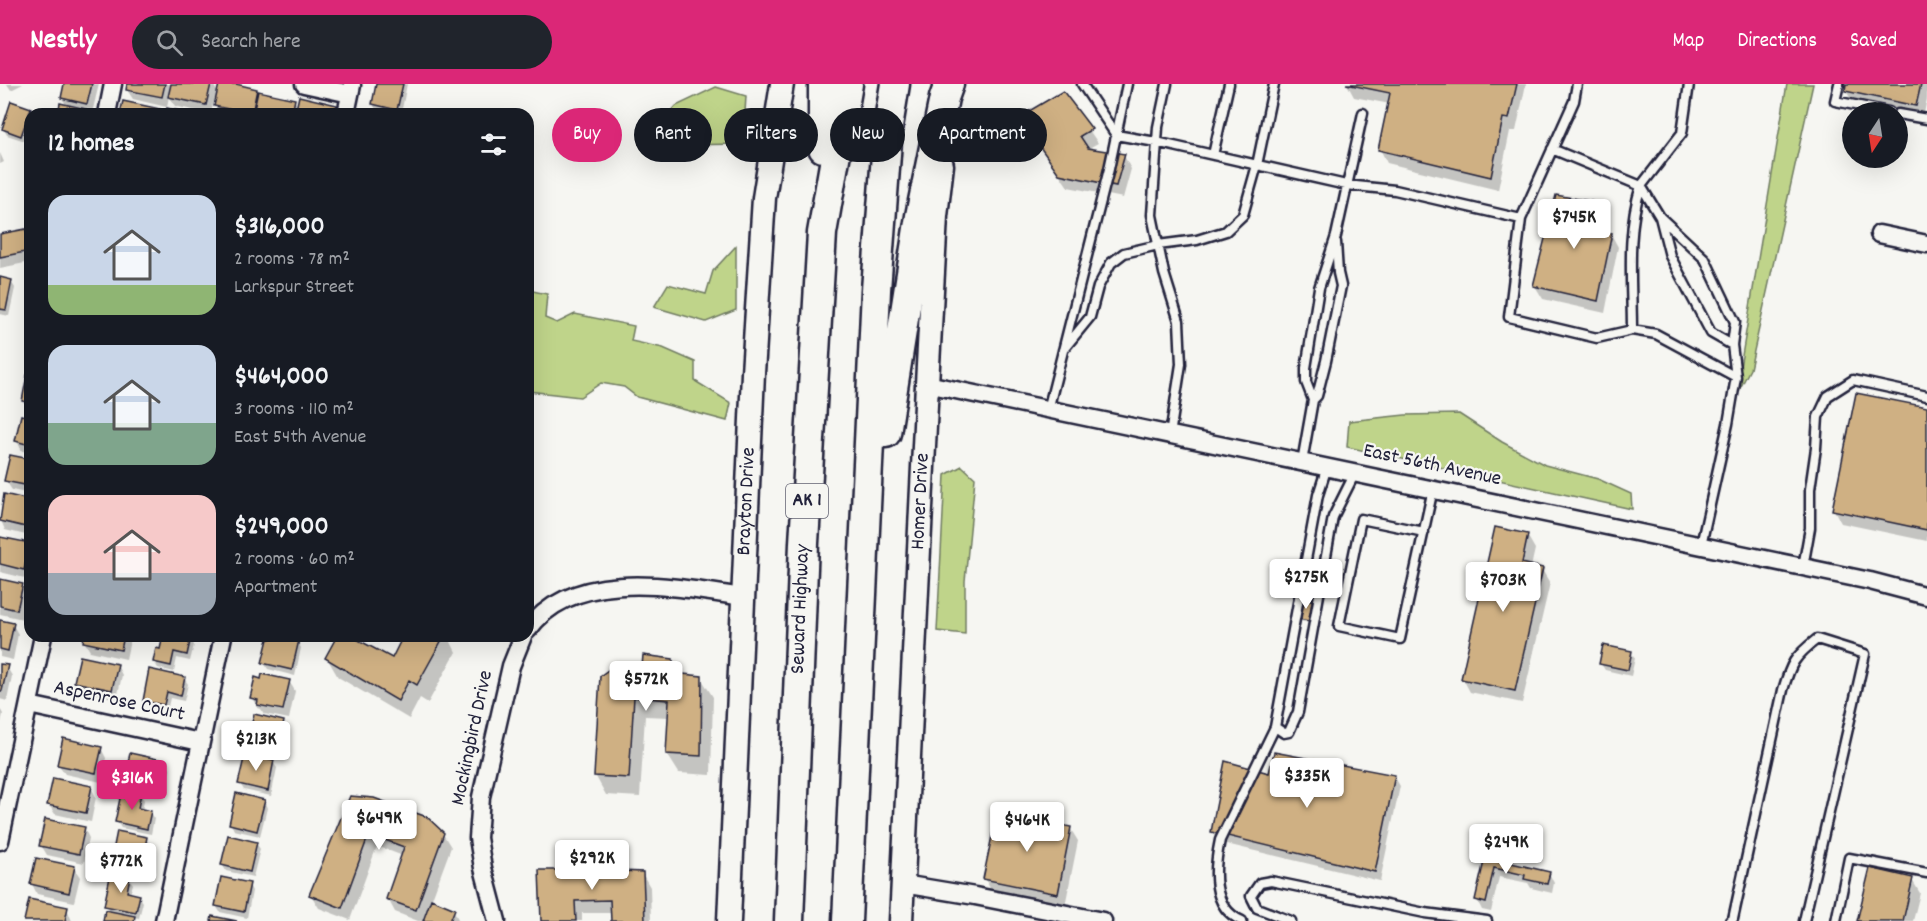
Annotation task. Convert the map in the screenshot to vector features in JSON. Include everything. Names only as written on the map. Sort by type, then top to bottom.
[{"type":"highway","points":[[822,234],[823,84]]},
{"type":"highway","name":"Seward Highway","points":[[789,921],[804,543],[822,234],[848,84]]},
{"type":"highway","points":[[847,921],[876,290],[888,127],[894,84]]},
{"type":"highway","points":[[864,571],[920,216],[944,98],[949,84]]},
{"type":"main road","name":"Brayton Drive","points":[[729,921],[742,597],[764,198],[782,84]]},
{"type":"main road","name":"Homer Drive","points":[[901,921],[936,216],[955,84]]},
{"type":"street","points":[[108,108],[113,84]]},
{"type":"street","points":[[304,84],[351,89],[347,108]]},
{"type":"street","points":[[1879,234],[1927,244]]},
{"type":"street","name":"East 56th Avenue","points":[[927,384],[1701,545],[1927,596]]},
{"type":"street","points":[[534,621],[550,606],[572,594],[593,588],[625,586],[678,588],[742,597]]},
{"type":"street","points":[[0,841],[42,642]]},
{"type":"street","points":[[164,921],[222,642]]},
{"type":"street","name":"Mockingbird Drive","points":[[497,921],[483,868],[478,838],[481,796],[511,666],[520,642]]},
{"type":"street","name":"Aspenrose Court","points":[[28,705],[200,742]]},
{"type":"street","points":[[903,884],[1103,921]]},
{"type":"lane","points":[[1082,84],[1116,135],[1346,185],[1395,190],[1521,219]]},
{"type":"lane","points":[[1048,410],[1127,84]]},
{"type":"lane","points":[[1167,84],[1156,142],[1152,214],[1164,273],[1179,321],[1181,364],[1170,435]]},
{"type":"lane","points":[[1213,155],[1229,84]]},
{"type":"lane","points":[[1063,350],[1090,317],[1098,287],[1111,263],[1124,253],[1158,245],[1197,240],[1226,231],[1243,215],[1257,165],[1274,84]]},
{"type":"lane","points":[[1577,84],[1574,101],[1521,219],[1509,317],[1597,338],[1632,330],[1656,334],[1736,377]]},
{"type":"lane","points":[[1632,330],[1634,207],[1641,186],[1682,133],[1689,84]]},
{"type":"lane","points":[[1839,84],[1835,101],[1842,102]]},
{"type":"lane","points":[[1302,462],[1313,400],[1306,382],[1306,368],[1319,288],[1336,236],[1363,113]]},
{"type":"lane","points":[[1908,116],[1927,119]]},
{"type":"lane","points":[[1552,149],[1641,186],[1660,217],[1705,259],[1735,322],[1732,345],[1736,377],[1701,545]]},
{"type":"lane","points":[[1660,217],[1670,256],[1711,333],[1732,345]]},
{"type":"lane","points":[[1313,400],[1317,396],[1324,370],[1341,286],[1336,236]]},
{"type":"lane","points":[[1803,567],[1810,528],[1809,489],[1816,448],[1818,417],[1828,396],[1853,380],[1927,396]]},
{"type":"lane","points":[[1242,921],[1222,903],[1215,882],[1217,856],[1220,840],[1275,727],[1318,495],[1327,467]]},
{"type":"lane","points":[[1275,727],[1284,733],[1289,732],[1294,723],[1333,517],[1355,473]]},
{"type":"lane","points":[[1424,532],[1361,519],[1339,626],[1400,639],[1424,532],[1433,489]]},
{"type":"lane","points":[[1730,921],[1733,919],[1790,666],[1800,652],[1817,639],[1865,654],[1804,921]]},
{"type":"lane","points":[[1836,921],[1849,858],[1927,873]]},
{"type":"lane","points":[[1291,921],[1257,908],[1251,896],[1260,883],[1271,881],[1425,913],[1487,921]]},
{"type":"green space","points":[[1787,84],[1813,84],[1750,369],[1735,398]]},
{"type":"green space","points":[[716,87],[746,96],[745,108],[724,108],[724,144],[712,144],[712,108],[674,108]]},
{"type":"green space","points":[[736,246],[736,310],[706,322],[654,307],[668,284],[706,294],[713,271]]},
{"type":"green space","points":[[534,291],[547,294],[545,318],[557,323],[575,314],[634,326],[631,341],[663,348],[695,362],[695,381],[731,403],[727,421],[637,397],[624,387],[601,383],[580,397],[534,392]]},
{"type":"green space","points":[[1459,414],[1502,442],[1545,465],[1598,479],[1631,494],[1632,509],[1347,447],[1349,421],[1405,415]]},
{"type":"green space","points":[[962,466],[975,478],[965,581],[965,634],[937,631],[945,475]]},
{"type":"building","points":[[64,84],[92,84],[87,104],[61,98]]},
{"type":"building","points":[[127,84],[165,84],[162,97],[126,90]]},
{"type":"building","points":[[171,84],[211,84],[206,105],[168,97]]},
{"type":"building","points":[[219,84],[236,84],[257,89],[253,108],[214,106]]},
{"type":"building","points":[[376,84],[403,84],[397,108],[372,104]]},
{"type":"building","points":[[1346,84],[1517,84],[1509,119],[1503,118],[1491,177],[1378,150],[1390,93]]},
{"type":"building","points":[[1846,84],[1921,84],[1916,106],[1908,104],[1908,102],[1897,102],[1845,91]]},
{"type":"building","points":[[258,91],[295,99],[293,108],[254,108]]},
{"type":"building","points":[[1063,91],[1092,129],[1080,136],[1088,148],[1125,154],[1116,186],[1059,174],[1047,157],[1047,108],[1034,108]]},
{"type":"building","points":[[299,96],[337,105],[336,108],[296,108]]},
{"type":"building","points":[[11,101],[31,108],[24,108],[24,128],[21,136],[2,129]]},
{"type":"building","points":[[123,101],[155,108],[121,108]]},
{"type":"building","points":[[60,103],[82,108],[59,108]]},
{"type":"building","points":[[1556,195],[1601,203],[1594,231],[1612,233],[1598,301],[1533,286]]},
{"type":"building","points":[[24,229],[24,252],[0,257],[0,234]]},
{"type":"building","points":[[0,277],[12,280],[6,310],[0,309]]},
{"type":"building","points":[[1856,393],[1927,407],[1927,530],[1832,510]]},
{"type":"building","points":[[21,415],[24,416],[24,443],[15,441]]},
{"type":"building","points":[[10,455],[24,458],[24,485],[4,481]]},
{"type":"building","points":[[4,494],[24,499],[24,527],[0,521]]},
{"type":"building","points":[[1495,527],[1528,534],[1522,563],[1543,568],[1515,691],[1461,679]]},
{"type":"building","points":[[0,537],[24,542],[24,570],[0,564]]},
{"type":"building","points":[[0,579],[23,584],[17,610],[0,606]]},
{"type":"building","points":[[1303,598],[1314,601],[1309,621],[1298,619]]},
{"type":"building","points":[[0,620],[14,623],[8,651],[0,649]]},
{"type":"building","points":[[83,642],[123,642],[121,650]]},
{"type":"building","points":[[162,642],[190,642],[187,655],[174,652],[171,666],[153,662],[156,648],[160,649]]},
{"type":"building","points":[[267,642],[299,642],[292,670],[262,663]]},
{"type":"building","points":[[334,642],[362,642],[392,658],[400,642],[441,642],[417,685],[409,680],[398,701],[325,658]]},
{"type":"building","points":[[1603,645],[1632,651],[1628,670],[1599,664]]},
{"type":"building","points":[[643,655],[673,659],[673,673],[702,676],[701,756],[666,754],[669,700],[634,697],[629,778],[594,776],[600,676],[615,665],[642,667]]},
{"type":"building","points":[[80,656],[118,664],[112,690],[74,682]]},
{"type":"building","points":[[0,664],[8,665],[2,691],[0,691]]},
{"type":"building","points":[[149,669],[185,677],[181,696],[167,692],[164,705],[143,701]]},
{"type":"building","points":[[262,674],[290,680],[283,710],[257,705],[258,700],[250,698],[255,677],[261,679]]},
{"type":"building","points":[[254,714],[284,721],[278,750],[247,744]]},
{"type":"building","points":[[63,738],[102,747],[96,773],[57,765]]},
{"type":"building","points":[[1274,752],[1395,775],[1375,872],[1211,832],[1225,761],[1269,773]]},
{"type":"building","points":[[130,753],[167,761],[161,789],[129,782],[133,764],[128,763]]},
{"type":"building","points":[[245,754],[274,760],[268,791],[238,784]]},
{"type":"building","points":[[53,778],[92,786],[86,813],[47,805]]},
{"type":"building","points":[[122,789],[141,793],[138,808],[151,811],[147,829],[115,822]]},
{"type":"building","points":[[236,793],[265,800],[257,831],[229,824]]},
{"type":"building","points":[[350,796],[374,798],[427,817],[444,833],[416,910],[386,899],[404,847],[369,834],[342,908],[309,895]]},
{"type":"building","points":[[997,812],[1071,827],[1058,894],[983,879]]},
{"type":"building","points":[[45,819],[85,827],[79,854],[39,846]]},
{"type":"building","points":[[117,831],[147,837],[143,858],[130,856],[127,869],[110,866]]},
{"type":"building","points":[[228,835],[257,842],[250,872],[221,865]]},
{"type":"building","points":[[1485,857],[1550,872],[1547,884],[1524,879],[1525,875],[1494,868],[1486,903],[1475,900]]},
{"type":"building","points":[[36,858],[75,866],[69,893],[30,884]]},
{"type":"building","points":[[621,863],[621,871],[643,872],[645,921],[611,921],[610,900],[575,901],[576,921],[541,921],[539,870],[561,870],[561,865]]},
{"type":"building","points":[[1870,868],[1913,878],[1903,921],[1857,921]]},
{"type":"building","points":[[111,872],[130,876],[127,892],[140,895],[136,912],[104,906]]},
{"type":"building","points":[[221,877],[250,883],[244,912],[215,906]]},
{"type":"building","points":[[29,899],[68,907],[65,921],[24,921]]},
{"type":"building","points":[[431,899],[455,909],[450,921],[423,921]]},
{"type":"building","points":[[105,910],[135,916],[134,921],[103,921]]},
{"type":"building","points":[[212,916],[237,921],[211,921]]}]
